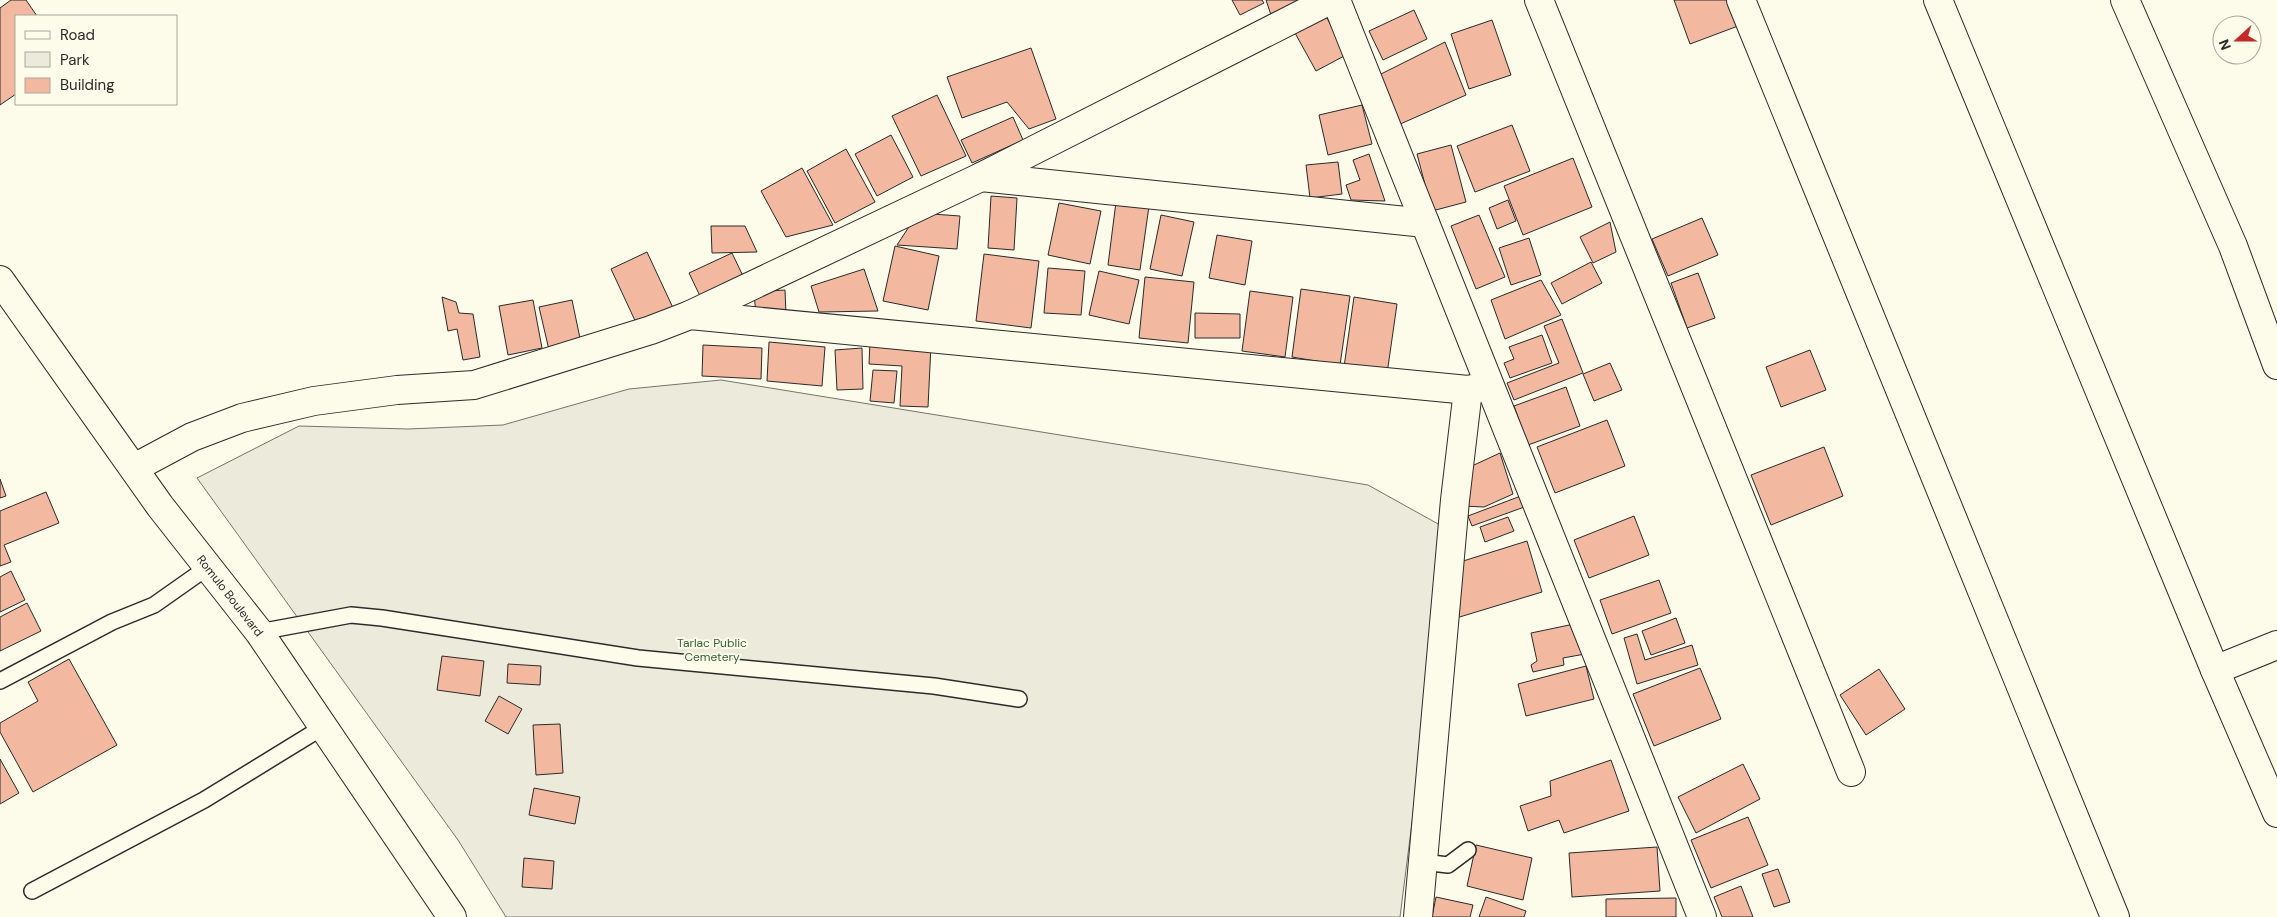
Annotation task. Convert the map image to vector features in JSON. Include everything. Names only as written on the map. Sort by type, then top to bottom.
[{"type":"main road","points":[[134,468],[192,436],[242,418],[314,401],[397,390],[474,385],[651,330],[690,315],[981,177],[1330,0]]},
{"type":"main road","points":[[1336,0],[1425,223],[1478,388],[1702,917]]},
{"type":"main road","points":[[1539,0],[1851,772]]},
{"type":"main road","points":[[1741,0],[2115,917]]},
{"type":"main road","points":[[1938,0],[2215,670],[2277,813]]},
{"type":"main road","points":[[2125,0],[2233,246],[2277,365]]},
{"type":"main road","points":[[981,177],[1425,223]]},
{"type":"main road","name":"Romulo Boulevard","points":[[0,280],[160,506],[259,632],[452,917]]},
{"type":"main road","points":[[690,315],[1478,388]]},
{"type":"main road","points":[[1418,917],[1455,500],[1478,388]]},
{"type":"main road","points":[[2215,670],[2277,645]]},
{"type":"lane","points":[[0,681],[112,622],[154,604],[208,567]]},
{"type":"lane","points":[[259,632],[351,615],[382,618],[638,658],[934,686],[1020,700]]},
{"type":"lane","points":[[32,891],[204,800],[323,727]]},
{"type":"lane","points":[[1423,862],[1448,865],[1468,850]]},
{"type":"green space","name":"Tarlac Public Cemetery","points":[[721,380],[1368,485],[1449,530],[1400,917],[506,917],[458,840],[197,478],[299,426],[408,429],[503,425],[629,389]]},
{"type":"building","points":[[11,0],[26,0],[36,15],[15,15],[15,95],[0,105],[0,8]]},
{"type":"building","points":[[1232,0],[1262,0],[1264,3],[1240,15]]},
{"type":"building","points":[[1266,0],[1297,0],[1299,5],[1271,15]]},
{"type":"building","points":[[1674,0],[1728,0],[1738,26],[1690,44]]},
{"type":"building","points":[[1414,10],[1427,39],[1383,60],[1369,31]]},
{"type":"building","points":[[1326,16],[1346,55],[1316,71],[1295,33]]},
{"type":"building","points":[[1492,20],[1511,75],[1469,89],[1451,34]]},
{"type":"building","points":[[1445,42],[1466,95],[1398,125],[1377,76]]},
{"type":"building","points":[[1031,48],[1056,119],[1029,129],[1007,102],[962,118],[947,77]]},
{"type":"building","points":[[937,95],[966,156],[921,176],[892,116]]},
{"type":"building","points":[[1362,105],[1372,144],[1328,155],[1319,115]]},
{"type":"building","points":[[1013,117],[1023,140],[972,163],[961,140]]},
{"type":"building","points":[[1512,125],[1530,171],[1475,192],[1457,146]]},
{"type":"building","points":[[891,135],[913,177],[877,196],[855,154]]},
{"type":"building","points":[[1451,145],[1466,202],[1432,211],[1417,154]]},
{"type":"building","points":[[846,149],[875,202],[835,223],[807,171]]},
{"type":"building","points":[[1369,154],[1385,201],[1351,200],[1346,185],[1360,180],[1353,160]]},
{"type":"building","points":[[1573,158],[1592,207],[1523,235],[1504,186]]},
{"type":"building","points":[[1338,162],[1342,194],[1310,198],[1306,165]]},
{"type":"building","points":[[802,168],[833,225],[786,237],[761,191]]},
{"type":"building","points":[[1117,194],[1150,199],[1140,270],[1108,265]]},
{"type":"building","points":[[991,196],[1017,198],[1014,250],[988,248]]},
{"type":"building","points":[[1508,200],[1516,221],[1497,229],[1489,208]]},
{"type":"building","points":[[1059,203],[1101,211],[1090,264],[1048,255]]},
{"type":"building","points":[[918,213],[960,216],[957,249],[897,245]]},
{"type":"building","points":[[1161,215],[1194,222],[1182,276],[1150,269]]},
{"type":"building","points":[[1479,215],[1505,277],[1476,289],[1451,226]]},
{"type":"building","points":[[1702,218],[1718,255],[1668,276],[1652,239]]},
{"type":"building","points":[[1610,222],[1616,252],[1593,263],[1580,237]]},
{"type":"building","points":[[711,226],[745,226],[757,252],[712,253]]},
{"type":"building","points":[[1217,235],[1252,241],[1245,285],[1209,278]]},
{"type":"building","points":[[1529,238],[1541,275],[1511,285],[1499,248]]},
{"type":"building","points":[[895,246],[939,256],[928,310],[883,301]]},
{"type":"building","points":[[647,252],[674,310],[638,327],[611,269]]},
{"type":"building","points":[[732,253],[743,276],[700,296],[689,273]]},
{"type":"building","points":[[984,254],[1039,261],[1031,328],[976,321]]},
{"type":"building","points":[[1591,262],[1602,283],[1562,304],[1551,283]]},
{"type":"building","points":[[1048,268],[1085,271],[1081,315],[1044,313]]},
{"type":"building","points":[[864,269],[878,311],[819,312],[811,286]]},
{"type":"building","points":[[1099,271],[1139,280],[1129,324],[1089,315]]},
{"type":"building","points":[[1698,273],[1715,318],[1687,328],[1671,283]]},
{"type":"building","points":[[1145,277],[1194,282],[1188,343],[1139,338]]},
{"type":"building","points":[[1541,280],[1561,315],[1505,339],[1491,300]]},
{"type":"building","points":[[1301,289],[1350,296],[1340,365],[1292,357]]},
{"type":"building","points":[[785,290],[786,315],[756,316],[754,292]]},
{"type":"building","points":[[1250,291],[1293,297],[1285,357],[1242,351]]},
{"type":"building","points":[[442,297],[456,302],[459,313],[473,314],[480,357],[463,360],[457,329],[448,331]]},
{"type":"building","points":[[1354,297],[1397,304],[1387,374],[1344,367]]},
{"type":"building","points":[[533,300],[542,348],[508,355],[499,306]]},
{"type":"building","points":[[572,300],[581,343],[549,350],[539,307]]},
{"type":"building","points":[[1195,313],[1240,314],[1240,338],[1195,338]]},
{"type":"building","points":[[1562,319],[1583,373],[1514,400],[1507,383],[1559,363],[1544,326]]},
{"type":"building","points":[[1542,335],[1552,363],[1510,378],[1504,363],[1514,359],[1509,347]]},
{"type":"building","points":[[870,341],[931,345],[928,407],[900,406],[902,366],[869,364]]},
{"type":"building","points":[[769,342],[825,347],[822,386],[767,381]]},
{"type":"building","points":[[703,345],[762,348],[761,379],[702,376]]},
{"type":"building","points":[[862,348],[863,389],[837,390],[835,350]]},
{"type":"building","points":[[1810,350],[1826,390],[1781,407],[1766,367]]},
{"type":"building","points":[[1610,363],[1622,390],[1594,401],[1583,374]]},
{"type":"building","points":[[873,370],[897,371],[894,403],[870,401]]},
{"type":"building","points":[[1566,387],[1580,426],[1528,445],[1514,406]]},
{"type":"building","points":[[1607,420],[1625,466],[1555,493],[1537,447]]},
{"type":"building","points":[[1824,447],[1843,496],[1771,525],[1751,475]]},
{"type":"building","points":[[1500,453],[1513,494],[1484,507],[1463,506],[1461,471]]},
{"type":"building","points":[[0,479],[6,496],[0,498]]},
{"type":"building","points":[[46,492],[59,523],[4,545],[11,562],[0,566],[0,511]]},
{"type":"building","points":[[1526,494],[1527,506],[1472,526],[1468,516]]},
{"type":"building","points":[[1634,516],[1649,555],[1589,578],[1574,540]]},
{"type":"building","points":[[1508,517],[1514,531],[1485,542],[1480,527]]},
{"type":"building","points":[[1527,541],[1542,592],[1453,619],[1460,562]]},
{"type":"building","points":[[11,571],[25,600],[0,612],[0,577]]},
{"type":"building","points":[[1659,580],[1671,613],[1612,634],[1600,600]]},
{"type":"building","points":[[27,603],[41,631],[0,651],[0,617]]},
{"type":"building","points":[[1676,618],[1685,643],[1651,655],[1642,631]]},
{"type":"building","points":[[1579,623],[1585,654],[1563,658],[1564,665],[1533,672],[1531,665],[1537,661],[1531,633]]},
{"type":"building","points":[[1637,634],[1645,660],[1692,645],[1698,665],[1637,684],[1624,638]]},
{"type":"building","points":[[442,656],[484,661],[480,696],[437,690]]},
{"type":"building","points":[[69,659],[117,745],[33,792],[0,732],[0,723],[38,701],[28,682]]},
{"type":"building","points":[[508,664],[541,666],[540,685],[507,683]]},
{"type":"building","points":[[1586,666],[1594,699],[1526,716],[1518,684]]},
{"type":"building","points":[[1700,668],[1721,719],[1654,746],[1633,694]]},
{"type":"building","points":[[1879,669],[1905,709],[1866,735],[1840,695]]},
{"type":"building","points":[[499,696],[522,709],[508,734],[485,721]]},
{"type":"building","points":[[560,724],[563,773],[536,775],[533,725]]},
{"type":"building","points":[[0,759],[19,793],[0,804]]},
{"type":"building","points":[[1611,760],[1629,811],[1564,833],[1559,820],[1528,831],[1520,806],[1551,796],[1550,781]]},
{"type":"building","points":[[1743,764],[1760,799],[1696,833],[1678,797]]},
{"type":"building","points":[[534,788],[580,797],[575,824],[529,815]]},
{"type":"building","points":[[1748,817],[1768,865],[1711,888],[1691,840]]},
{"type":"building","points":[[1476,845],[1532,858],[1523,900],[1467,886]]},
{"type":"building","points":[[1657,847],[1660,891],[1572,897],[1569,853]]},
{"type":"building","points":[[524,858],[554,861],[552,889],[522,887]]},
{"type":"building","points":[[1778,869],[1790,902],[1774,907],[1762,874]]},
{"type":"building","points":[[1741,886],[1753,917],[1722,917],[1714,897]]},
{"type":"building","points":[[1436,897],[1473,905],[1470,917],[1432,917]]},
{"type":"building","points":[[1486,897],[1526,911],[1524,917],[1479,917]]},
{"type":"building","points":[[1676,898],[1676,917],[1606,917],[1606,899]]}]
